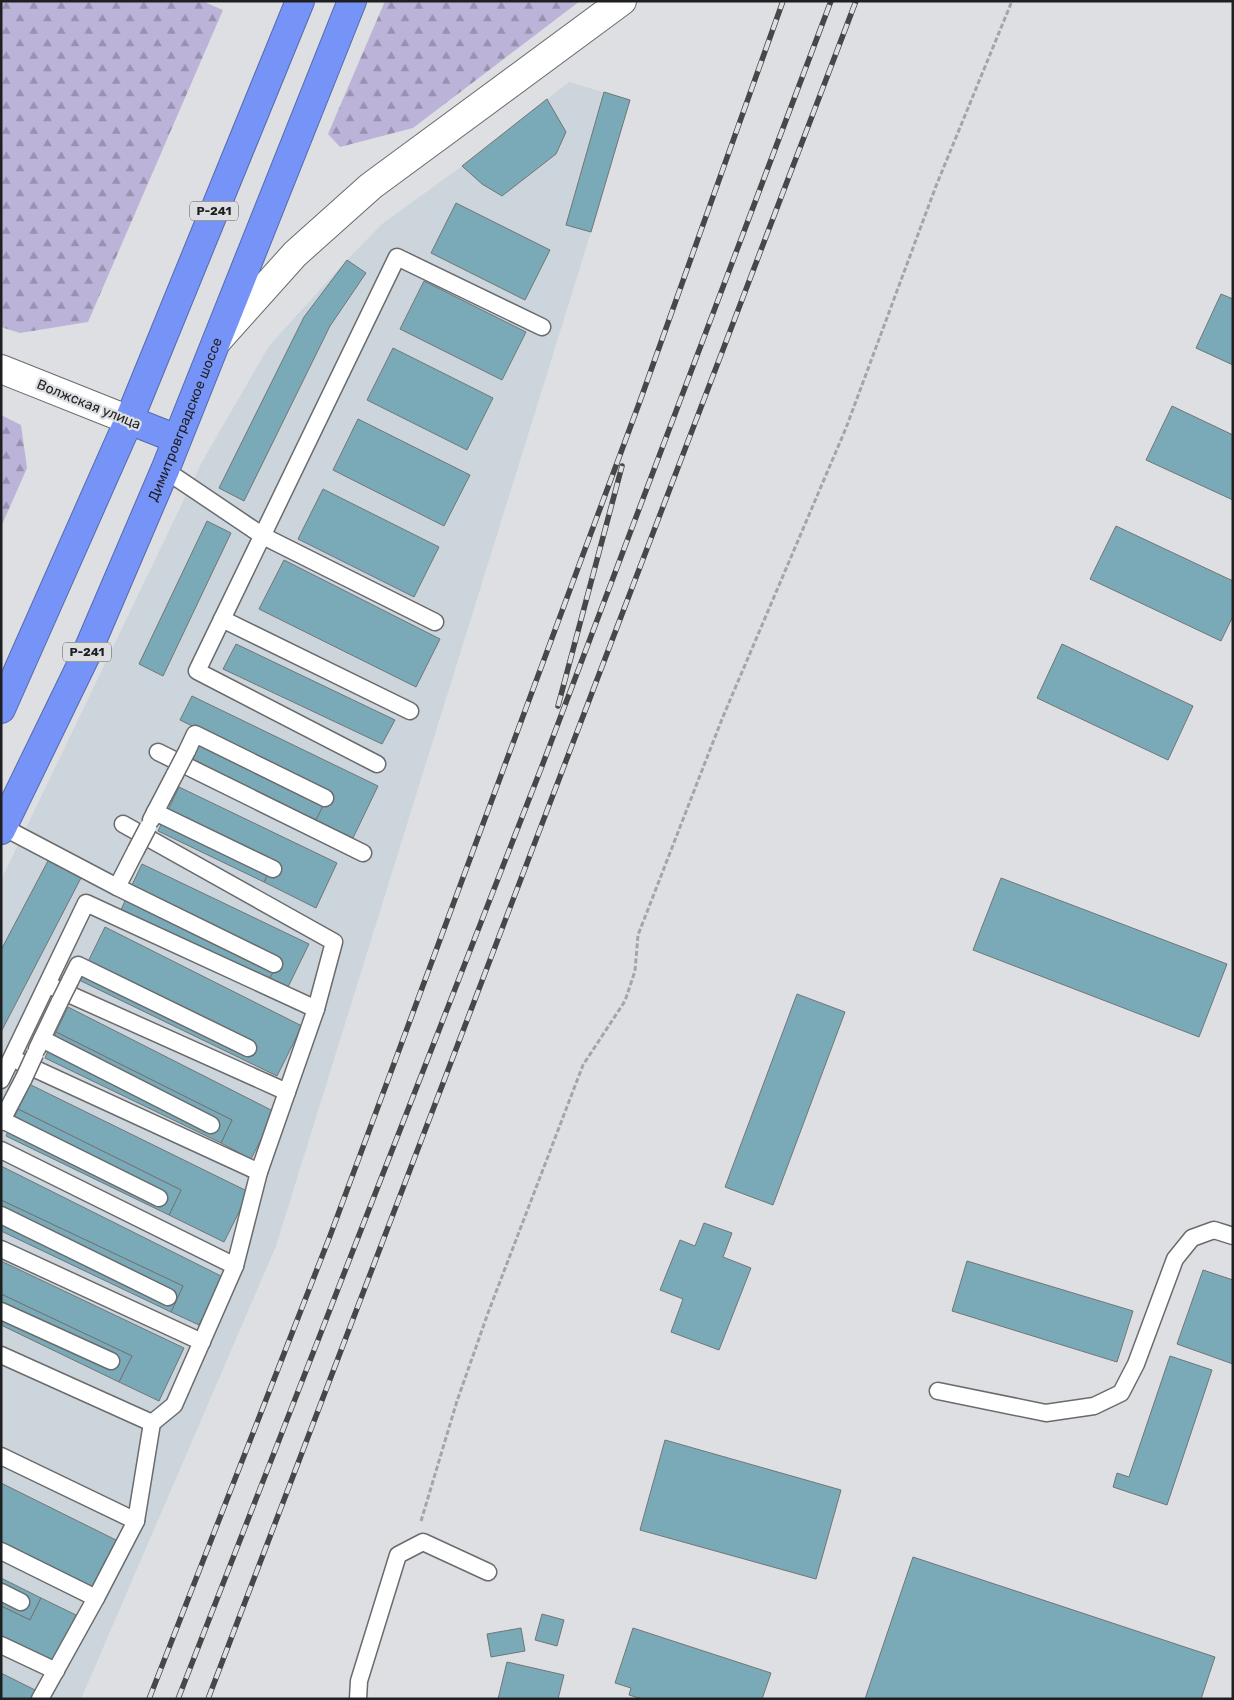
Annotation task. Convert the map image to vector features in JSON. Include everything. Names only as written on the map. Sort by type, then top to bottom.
[{"type":"highway","name":"Р-241","points":[[1,709],[129,420],[300,1]]},
{"type":"highway","name":"Димитровградское шоссе","points":[[2,828],[84,657],[165,470],[352,1]]},
{"type":"highway","name":"Волжская улица","points":[[129,420],[177,439]]},
{"type":"main road","points":[[215,343],[295,254],[371,186],[622,1]]},
{"type":"main road","name":"Волжская улица","points":[[1,369],[129,420]]},
{"type":"lane","points":[[377,764],[197,671],[397,256],[542,327]]},
{"type":"lane","points":[[165,470],[263,536],[435,622]]},
{"type":"lane","points":[[222,618],[410,711]]},
{"type":"lane","points":[[117,886],[195,734],[325,798]]},
{"type":"lane","points":[[158,752],[362,853]]},
{"type":"lane","points":[[156,812],[273,870]]},
{"type":"lane","points":[[40,1699],[136,1521],[152,1424],[174,1406],[235,1266],[259,1172],[316,1009],[334,942],[123,824]]},
{"type":"lane","points":[[2,828],[274,964]]},
{"type":"lane","points":[[1,1080],[86,903],[316,1009]]},
{"type":"lane","points":[[159,1198],[2,1121],[78,964],[248,1048]]},
{"type":"lane","points":[[46,984],[287,1092]]},
{"type":"lane","points":[[38,1046],[211,1125]]},
{"type":"lane","points":[[12,1058],[259,1172]]},
{"type":"lane","points":[[1,1150],[235,1266]]},
{"type":"lane","points":[[1,1215],[168,1297]]},
{"type":"lane","points":[[938,1391],[1046,1413],[1094,1406],[1121,1393],[1136,1364],[1175,1259],[1192,1238],[1214,1230],[1233,1236]]},
{"type":"lane","points":[[1,1249],[202,1342]]},
{"type":"lane","points":[[1,1311],[110,1360]]},
{"type":"lane","points":[[1,1355],[152,1424]]},
{"type":"lane","points":[[1,1456],[136,1521]]},
{"type":"lane","points":[[358,1699],[359,1681],[398,1555],[423,1542],[488,1572]]},
{"type":"lane","points":[[1,1552],[96,1598]]},
{"type":"lane","points":[[1,1592],[21,1602]]},
{"type":"lane","points":[[1,1645],[56,1671]]},
{"type":"path","points":[[413,1547],[458,1401],[488,1313],[583,1065],[625,1001],[635,971],[638,935],[722,719],[846,428],[936,186],[1012,1]]},
{"type":"shaded area","points":[[569,82],[630,100],[591,232],[276,1246],[81,1699],[1,1699],[1,880],[202,462],[269,346],[382,224],[462,166]]},
{"type":"green space","points":[[1,1],[202,1],[223,10],[88,322],[20,333],[1,327]]},
{"type":"green space","points":[[385,1],[580,1],[413,128],[340,147],[328,134]]},
{"type":"green space","points":[[1,415],[21,425],[27,468],[1,527]]},
{"type":"building","points":[[604,92],[630,100],[591,232],[566,225]]},
{"type":"building","points":[[547,99],[566,132],[556,154],[502,196],[482,184],[462,166]]},
{"type":"building","points":[[456,203],[550,250],[525,300],[431,253]]},
{"type":"building","points":[[347,260],[366,273],[330,326],[244,501],[219,488],[304,317]]},
{"type":"building","points":[[424,281],[526,332],[502,380],[400,329]]},
{"type":"building","points":[[1221,294],[1233,299],[1233,365],[1196,348]]},
{"type":"building","points":[[393,348],[493,398],[467,450],[367,400]]},
{"type":"building","points":[[1172,406],[1233,435],[1233,500],[1146,460]]},
{"type":"building","points":[[358,419],[470,475],[444,526],[333,470]]},
{"type":"building","points":[[323,489],[439,547],[414,597],[298,539]]},
{"type":"building","points":[[207,521],[231,533],[163,676],[139,664]]},
{"type":"building","points":[[1116,526],[1233,581],[1233,616],[1221,641],[1090,579]]},
{"type":"building","points":[[284,560],[440,639],[416,687],[259,609]]},
{"type":"building","points":[[236,644],[395,720],[382,744],[223,669]]},
{"type":"building","points":[[1062,644],[1193,706],[1168,760],[1037,698]]},
{"type":"building","points":[[192,696],[378,786],[353,838],[316,820],[329,793],[180,720]]},
{"type":"building","points":[[200,730],[329,793],[316,820],[188,757]]},
{"type":"building","points":[[179,787],[337,863],[316,908],[264,882],[274,861],[168,810]]},
{"type":"building","points":[[168,810],[274,861],[264,882],[158,831]]},
{"type":"building","points":[[49,859],[82,876],[1,1032],[1,950]]},
{"type":"building","points":[[142,864],[309,944],[288,987],[270,978],[280,958],[131,887]]},
{"type":"building","points":[[1001,878],[1227,964],[1199,1037],[973,950]]},
{"type":"building","points":[[131,887],[280,958],[270,978],[121,910]]},
{"type":"building","points":[[105,927],[302,1026],[277,1076],[79,980]]},
{"type":"building","points":[[797,994],[845,1012],[773,1205],[725,1187]]},
{"type":"building","points":[[68,1007],[275,1112],[251,1159],[221,1143],[232,1120],[56,1032]]},
{"type":"building","points":[[56,1032],[232,1120],[221,1143],[45,1058]]},
{"type":"building","points":[[29,1084],[249,1192],[224,1242],[169,1215],[181,1190],[18,1109]]},
{"type":"building","points":[[18,1109],[181,1190],[169,1215],[6,1136]]},
{"type":"building","points":[[1,1166],[223,1277],[199,1325],[171,1312],[183,1286],[1,1200]]},
{"type":"building","points":[[1,1200],[183,1286],[171,1312],[1,1231]]},
{"type":"building","points":[[704,1223],[732,1233],[723,1257],[751,1268],[719,1350],[671,1332],[683,1299],[660,1290],[680,1240],[695,1246]]},
{"type":"building","points":[[1,1261],[184,1348],[159,1401],[119,1382],[132,1356],[1,1294]]},
{"type":"building","points":[[967,1261],[1133,1311],[1117,1362],[952,1311]]},
{"type":"building","points":[[1203,1270],[1233,1280],[1233,1364],[1177,1344]]},
{"type":"building","points":[[1,1294],[132,1356],[119,1382],[1,1325]]},
{"type":"building","points":[[1170,1356],[1212,1370],[1167,1505],[1113,1487],[1117,1473],[1129,1477]]},
{"type":"building","points":[[665,1440],[841,1490],[816,1579],[640,1530]]},
{"type":"building","points":[[1,1483],[120,1542],[96,1589],[1,1542]]},
{"type":"building","points":[[913,1557],[1215,1657],[1201,1699],[865,1699]]},
{"type":"building","points":[[1,1578],[41,1598],[30,1620],[1,1606]]},
{"type":"building","points":[[41,1598],[76,1615],[52,1664],[1,1638],[1,1606],[30,1620]]},
{"type":"building","points":[[542,1614],[564,1620],[557,1646],[535,1640]]},
{"type":"building","points":[[521,1628],[525,1651],[491,1657],[487,1634]]},
{"type":"building","points":[[633,1628],[771,1673],[762,1699],[642,1699],[629,1695],[631,1688],[615,1683]]},
{"type":"building","points":[[507,1662],[564,1675],[558,1699],[498,1699]]},
{"type":"building","points":[[1,1673],[39,1692],[35,1699],[1,1699]]},
{"type":"railway","points":[[149,1699],[330,1236],[640,401],[783,1]]},
{"type":"railway","points":[[178,1699],[542,766],[831,1]]},
{"type":"railway","points":[[208,1699],[856,1]]},
{"type":"railway","points":[[558,706],[622,466]]}]
